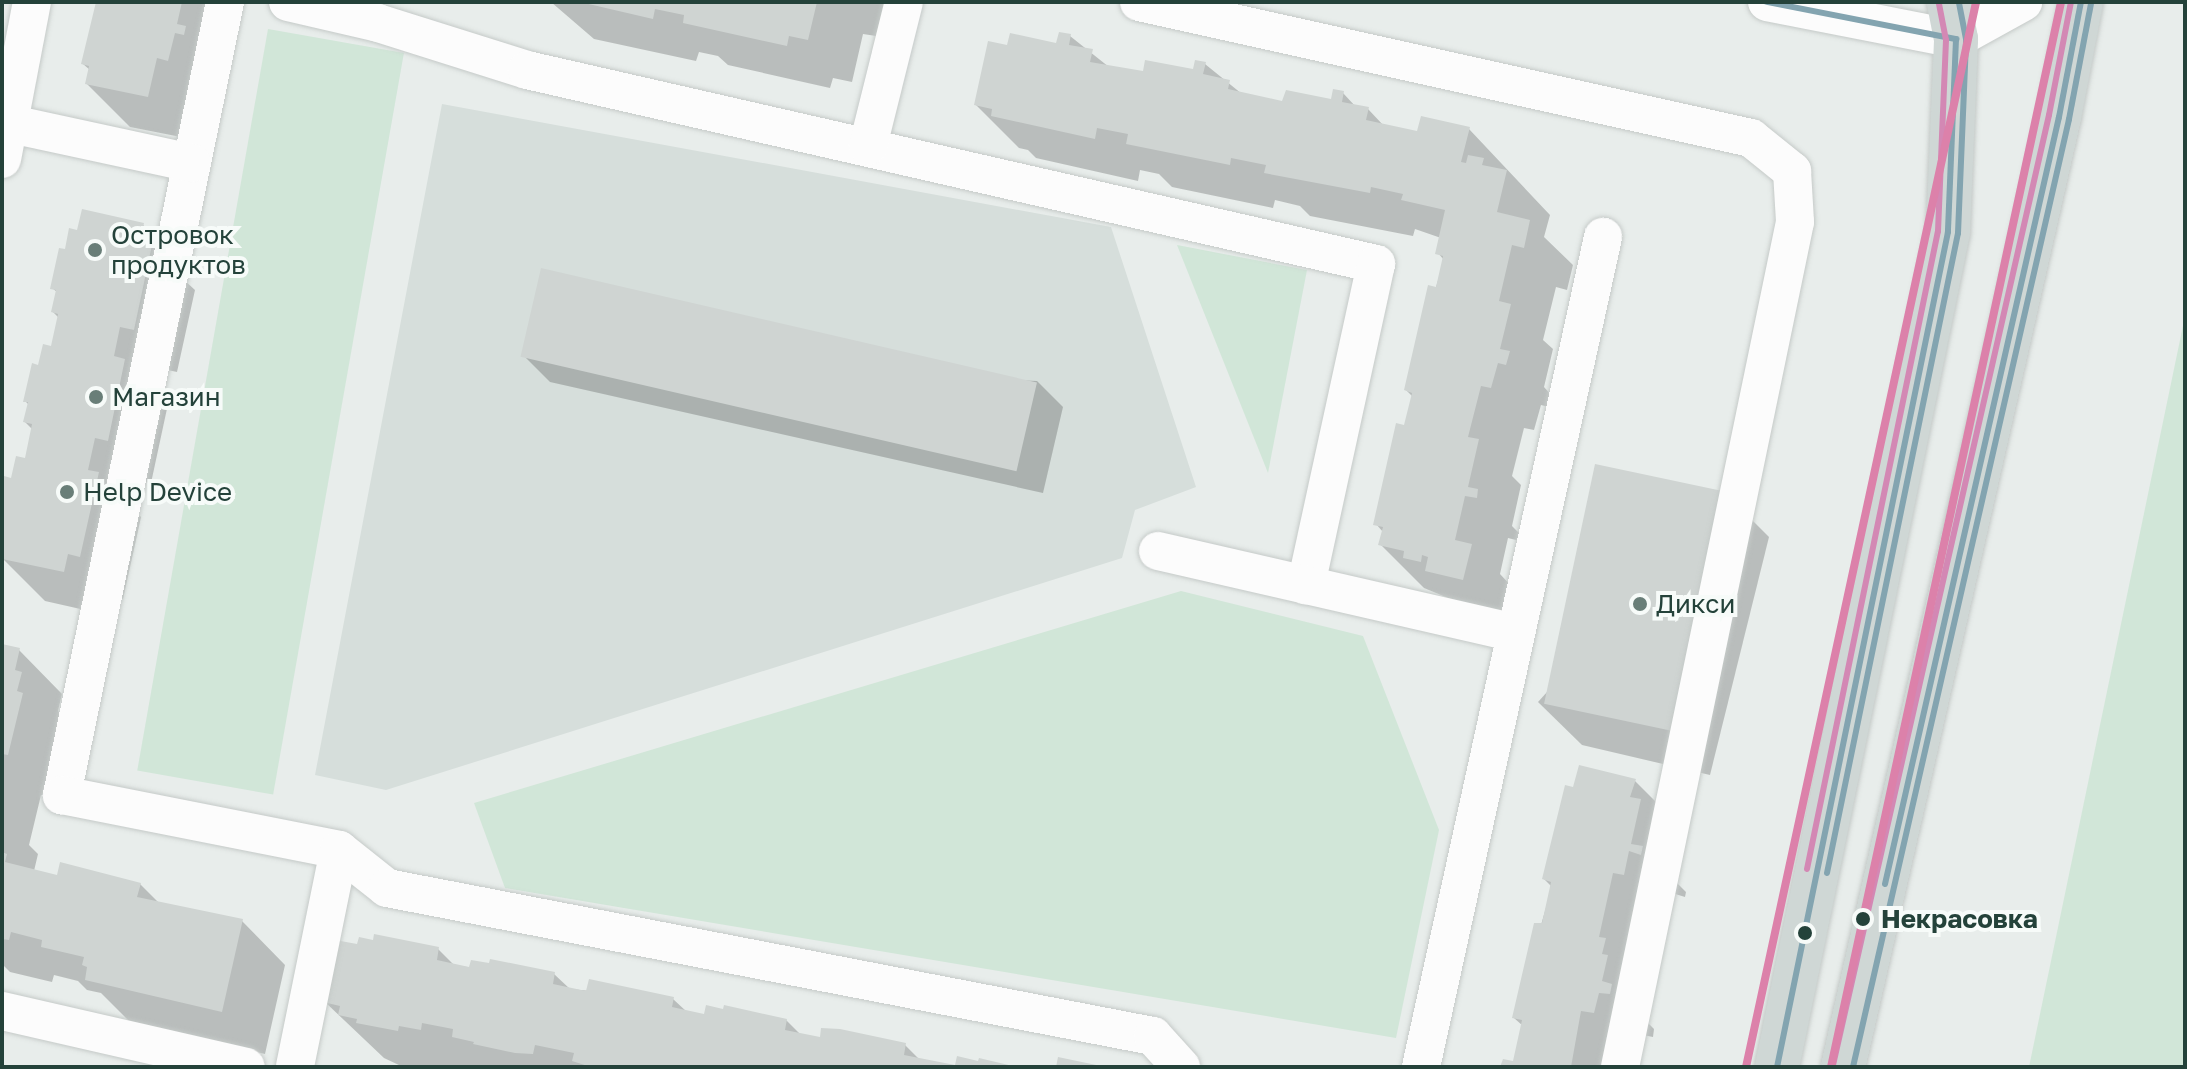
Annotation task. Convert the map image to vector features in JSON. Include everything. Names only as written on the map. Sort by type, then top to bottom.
[{"type":"main road","points":[[1843,1067],[2056,132],[2081,2]]},
{"type":"main road","points":[[1777,1067],[1948,232],[1952,21]]},
{"type":"street","points":[[32,2],[5,135],[192,163]]},
{"type":"street","points":[[225,2],[62,795],[339,850],[387,888],[1153,1036],[1181,1067]]},
{"type":"street","points":[[288,2],[378,23],[527,70],[1376,264],[1306,585]]},
{"type":"street","points":[[868,146],[904,2]]},
{"type":"street","points":[[1139,2],[1751,138],[1792,171],[1795,222],[1620,1067]]},
{"type":"street","points":[[1767,2],[1952,21],[2023,2]]},
{"type":"street","points":[[1421,1067],[1603,237]]},
{"type":"street","points":[[1158,551],[1516,633]]},
{"type":"street","points":[[295,1067],[339,850]]},
{"type":"street","points":[[2,1011],[198,1062],[246,1067]]},
{"type":"shaded area","points":[[442,104],[1111,227],[1196,487],[1135,510],[1122,558],[386,790],[315,775]]},
{"type":"green space","points":[[268,29],[404,53],[273,795],[137,771]]},
{"type":"green space","points":[[1177,245],[1307,270],[1268,473]]},
{"type":"green space","points":[[2185,316],[2185,1067],[2029,1067]]},
{"type":"green space","points":[[1181,591],[1363,636],[1439,830],[1396,1038],[505,888],[474,803]]},
{"type":"building","points":[[96,2],[182,2],[177,24],[186,26],[184,35],[175,33],[168,61],[157,58],[148,97],[85,84],[89,66],[81,64]]},
{"type":"building","points":[[580,2],[817,2],[808,40],[789,36],[787,46],[683,23],[684,15],[655,9],[653,19]]},
{"type":"building","points":[[1059,32],[1071,34],[1069,45],[1093,49],[1090,62],[1143,71],[1145,60],[1193,69],[1195,60],[1206,62],[1203,74],[1230,80],[1228,89],[1282,101],[1286,90],[1331,99],[1333,89],[1344,91],[1342,102],[1369,107],[1366,120],[1417,131],[1421,116],[1470,127],[1461,162],[1466,163],[1468,155],[1484,158],[1482,165],[1507,170],[1497,212],[1530,220],[1524,248],[1512,245],[1499,301],[1511,304],[1500,349],[1510,351],[1506,365],[1498,363],[1491,388],[1481,386],[1468,437],[1479,439],[1468,487],[1478,489],[1477,498],[1465,496],[1455,540],[1472,544],[1463,580],[1425,571],[1428,557],[1422,555],[1421,562],[1403,558],[1404,551],[1378,545],[1383,527],[1373,525],[1396,423],[1404,425],[1412,393],[1404,390],[1428,285],[1436,287],[1443,256],[1435,254],[1445,210],[1401,200],[1403,194],[1371,187],[1370,193],[1264,173],[1266,165],[1231,158],[1230,165],[1126,144],[1128,134],[1097,128],[1095,139],[991,116],[992,109],[974,105],[988,41],[1007,45],[1010,33],[1056,43]]},
{"type":"building","points":[[82,209],[144,223],[140,242],[152,245],[134,330],[120,327],[114,356],[125,359],[108,441],[95,438],[88,470],[99,472],[80,557],[68,554],[64,572],[2,559],[2,486],[4,476],[11,478],[16,456],[25,458],[32,424],[23,422],[28,402],[23,402],[32,363],[38,365],[43,344],[51,346],[58,314],[51,312],[56,290],[50,289],[59,248],[65,249],[69,228],[77,230]]},
{"type":"building","points":[[541,268],[1037,383],[1016,471],[521,357]]},
{"type":"building","points":[[1595,464],[1727,492],[1676,732],[1544,704]]},
{"type":"building","points":[[2,644],[20,648],[15,670],[22,672],[17,691],[23,693],[8,755],[2,754]]},
{"type":"building","points":[[1579,765],[1636,779],[1630,797],[1641,799],[1631,844],[1643,846],[1641,855],[1629,851],[1624,875],[1613,873],[1599,937],[1606,938],[1602,954],[1608,955],[1602,981],[1612,984],[1610,994],[1599,993],[1594,1013],[1581,1011],[1571,1067],[1500,1067],[1503,1059],[1513,1061],[1522,1020],[1512,1018],[1534,923],[1542,923],[1551,882],[1542,879],[1565,785],[1573,787]]},
{"type":"building","points":[[2,852],[7,854],[5,862],[57,875],[60,862],[141,883],[137,897],[243,919],[222,1012],[85,980],[87,967],[82,965],[84,957],[41,947],[42,940],[11,932],[9,940],[2,939]]},
{"type":"building","points":[[374,934],[439,947],[437,960],[469,967],[471,960],[489,963],[490,959],[555,972],[553,984],[586,991],[589,979],[674,997],[672,1007],[704,1014],[706,1005],[723,1009],[724,1005],[787,1019],[785,1030],[820,1037],[821,1028],[840,1029],[906,1043],[904,1055],[955,1065],[957,1056],[978,1061],[979,1058],[1017,1067],[591,1067],[572,1061],[574,1053],[535,1045],[533,1054],[515,1053],[473,1044],[452,1037],[453,1029],[422,1023],[421,1030],[399,1026],[398,1031],[356,1023],[357,1019],[338,1015],[340,1006],[323,1002],[335,940],[357,944],[359,937],[373,940]]},
{"type":"building","points":[[1058,1057],[1101,1066],[1101,1067],[1056,1067]]},
{"type":"transit line","points":[[1767,2],[1956,39],[1948,232],[1777,1067]]},
{"type":"transit line","points":[[1827,873],[1958,233],[1966,39],[1959,2]]},
{"type":"transit line","points":[[1746,1067],[1976,2]]},
{"type":"transit line","points":[[1831,1067],[2061,2]]},
{"type":"transit line","points":[[1833,1065],[2049,115],[2071,2]]},
{"type":"transit line","points":[[1885,884],[2059,117],[2081,2]]},
{"type":"transit line","points":[[1807,869],[1938,231],[1946,40],[1939,4]]},
{"type":"transit line","points":[[1853,1067],[2069,119],[2091,4]]},
{"type":"place","name":"Островок продуктов","points":[[95,250]]},
{"type":"place","name":"Магазин","points":[[96,397]]},
{"type":"place","name":"Help Device","points":[[67,492]]},
{"type":"place","name":"Дикси","points":[[1640,604]]},
{"type":"place","name":"Некрасовка","points":[[1863,919]]}]
